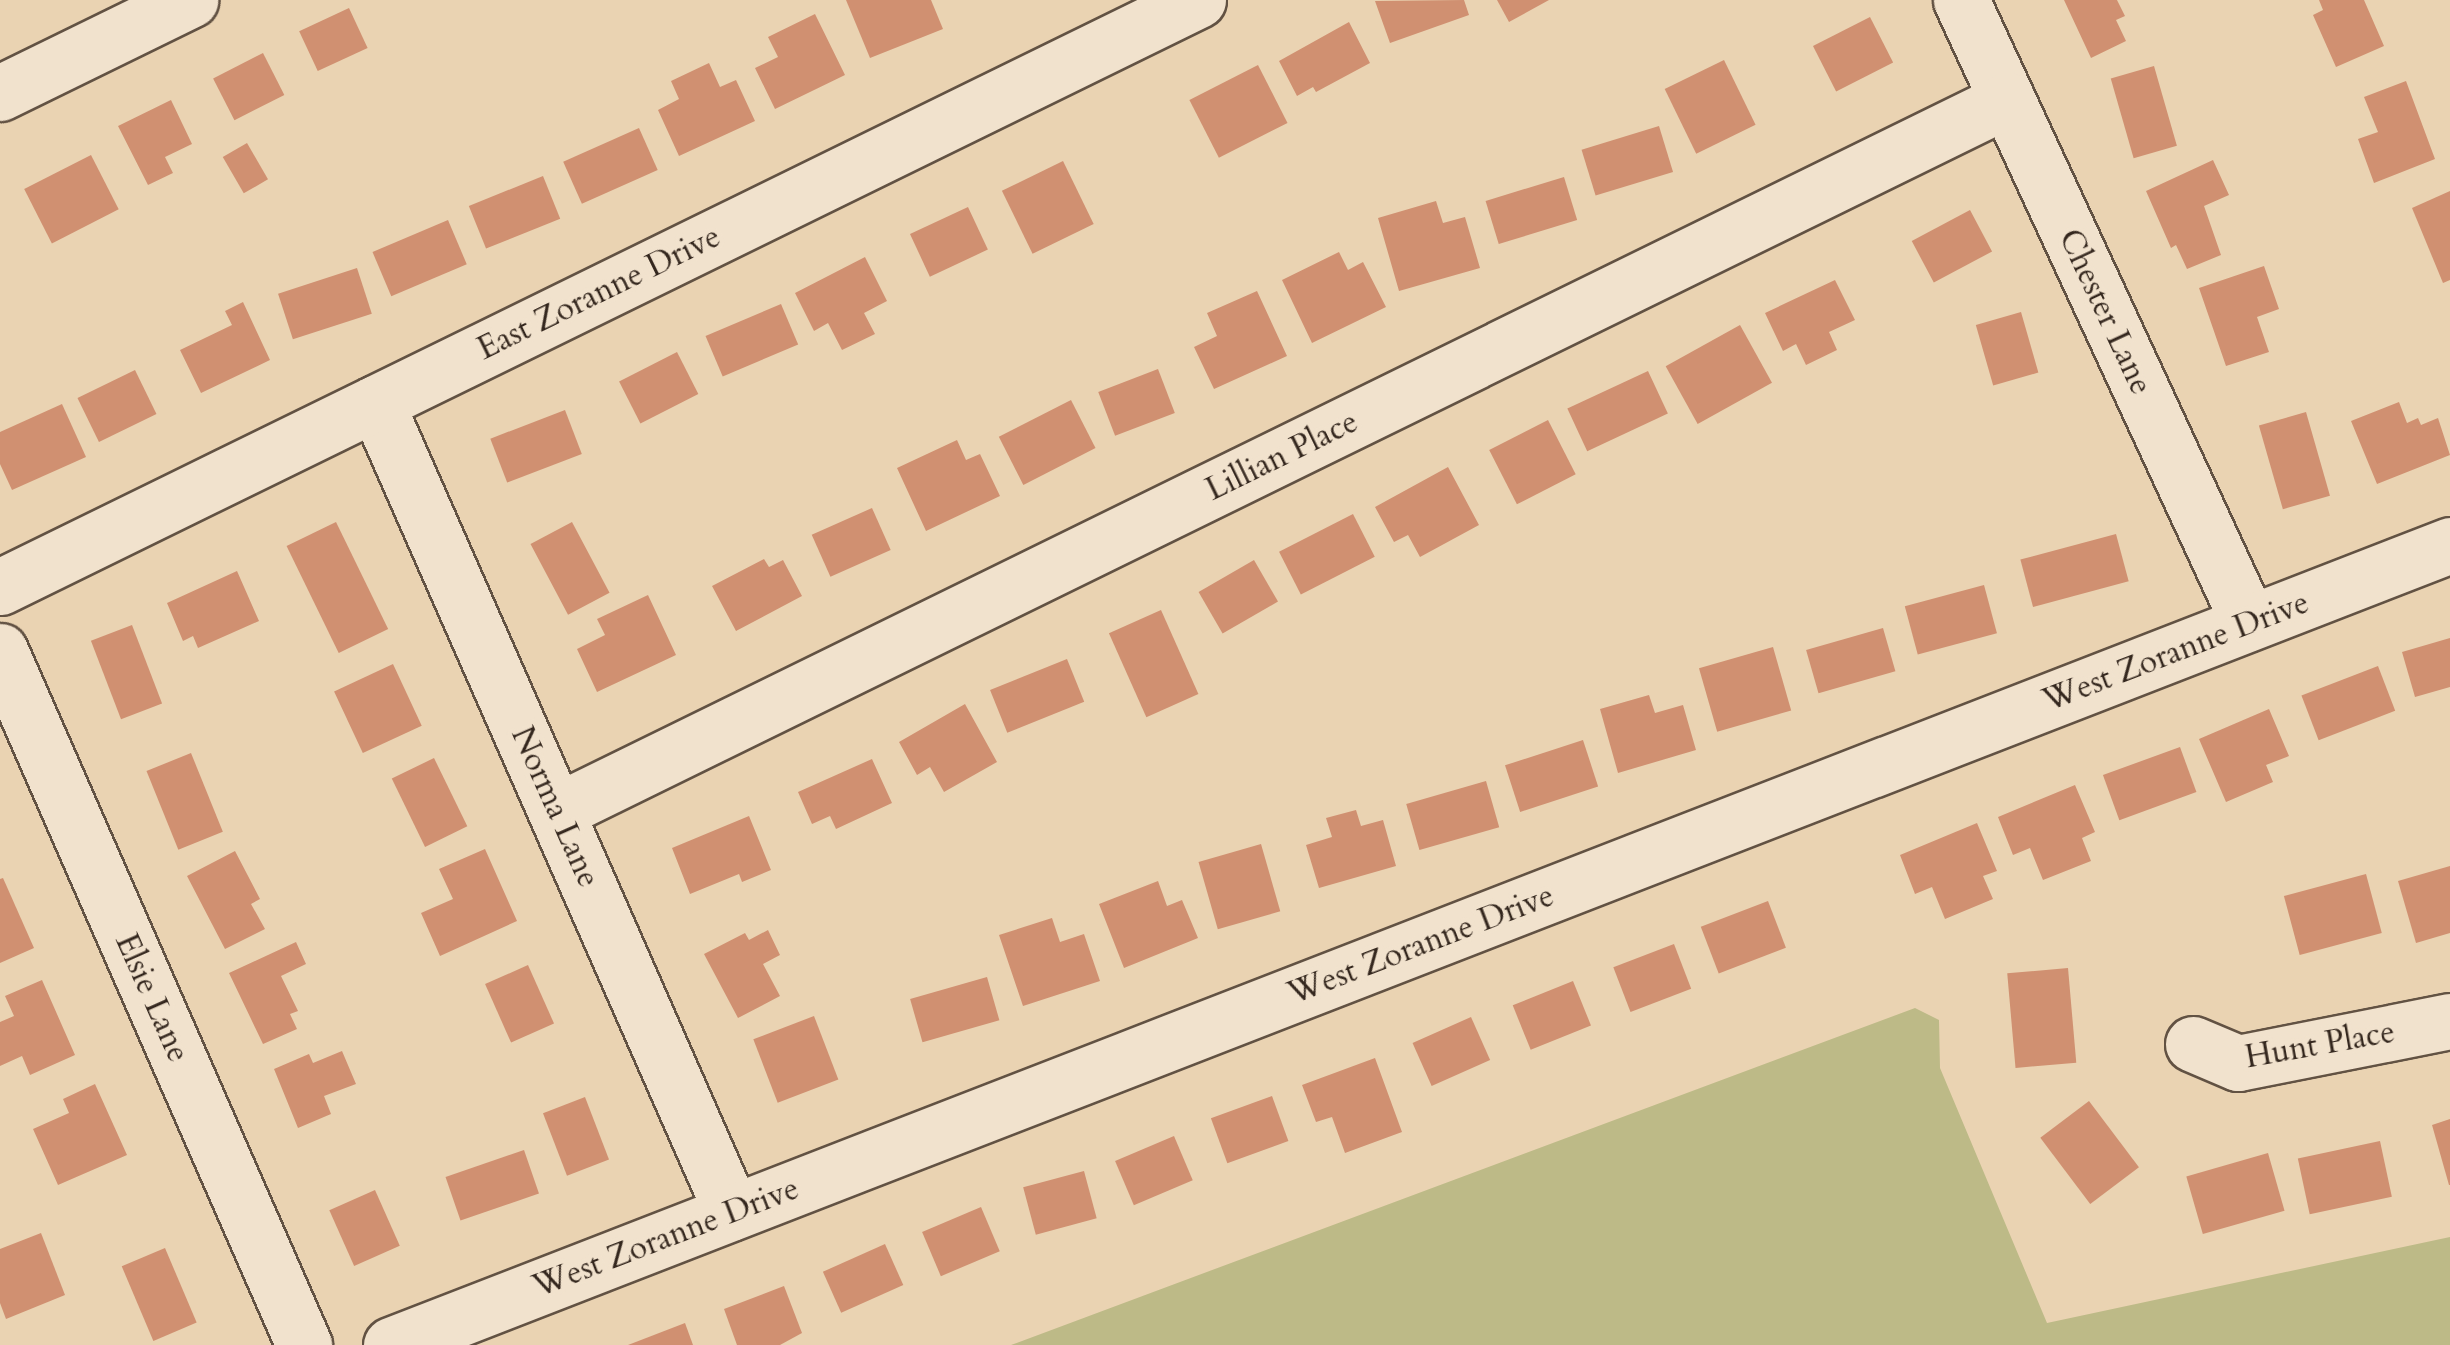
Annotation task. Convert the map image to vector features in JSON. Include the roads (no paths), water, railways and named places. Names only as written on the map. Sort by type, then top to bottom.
[{"type":"street","points":[[0,93],[190,0]]},
{"type":"street","name":"East Zoranne Drive","points":[[0,586],[1198,0]]},
{"type":"street","name":"Chester Lane","points":[[1961,0],[2249,623]]},
{"type":"street","name":"Lillian Place","points":[[558,811],[2007,100]]},
{"type":"street","name":"Norma Lane","points":[[376,403],[732,1212]]},
{"type":"street","name":"West Zoranne Drive","points":[[391,1345],[2450,544]]},
{"type":"street","name":"Elsie Lane","points":[[0,651],[304,1345]]},
{"type":"street","name":"Hunt Place","points":[[2193,1044],[2238,1063],[2253,1062],[2450,1021]]}]
